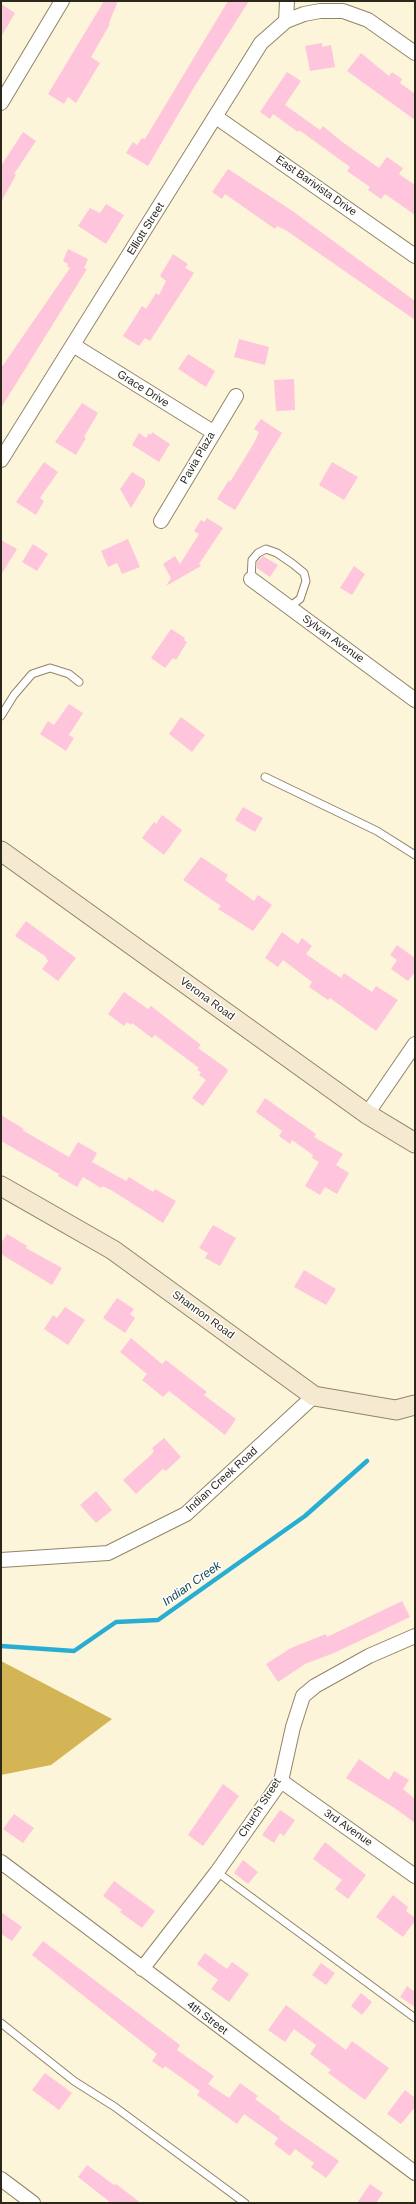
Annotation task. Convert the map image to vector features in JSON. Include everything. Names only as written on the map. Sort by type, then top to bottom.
[{"type":"street","points":[[1,103],[62,1]]},
{"type":"street","points":[[287,1],[286,21],[304,14],[339,6],[368,20],[415,53]]},
{"type":"street","name":"Elliott Street","points":[[1,460],[261,43],[286,21]]},
{"type":"street","name":"East Barivista Drive","points":[[216,117],[415,256]]},
{"type":"street","name":"Grace Drive","points":[[73,346],[213,432]]},
{"type":"street","name":"Pavia Plaza","points":[[161,521],[213,432],[236,396]]},
{"type":"street","name":"Sylvan Avenue","points":[[251,579],[415,700]]},
{"type":"street","name":"Verona Road","points":[[1,851],[367,1114],[415,1143]]},
{"type":"street","points":[[367,1114],[415,1044]]},
{"type":"street","name":"Shannon Road","points":[[1,1186],[113,1250],[314,1396],[396,1410],[415,1405]]},
{"type":"street","name":"Indian Creek Road","points":[[1,1560],[108,1553],[186,1514],[314,1396]]},
{"type":"street","name":"Church Street","points":[[142,1969],[217,1872],[281,1780],[292,1727],[303,1696],[315,1686],[369,1656],[415,1636]]},
{"type":"street","name":"3rd Avenue","points":[[281,1780],[415,1876]]},
{"type":"street","name":"4th Street","points":[[1,1862],[415,2173]]},
{"type":"street","points":[[1,2179],[33,2203]]},
{"type":"lane","points":[[251,579],[252,560],[258,553],[266,549],[277,553],[293,564],[304,573],[306,586],[300,599],[290,608]]},
{"type":"lane","points":[[1,716],[14,695],[32,674],[50,668],[69,674],[79,682]]},
{"type":"lane","points":[[265,777],[377,832],[415,855]]},
{"type":"lane","points":[[217,1872],[415,2018]]},
{"type":"lane","points":[[1,2022],[74,2081],[116,2107],[245,2203]]},
{"type":"shaded area","points":[[1,1661],[112,1719],[51,1765],[1,1775]]},
{"type":"building","points":[[104,1],[118,1],[109,23],[110,24],[91,57],[100,63],[76,103],[68,97],[64,104],[48,94]]},
{"type":"building","points":[[228,1],[249,1],[193,89],[148,166],[126,153],[133,142],[137,145],[142,138],[145,139]]},
{"type":"building","points":[[1,4],[15,13],[1,37]]},
{"type":"building","points":[[322,43],[322,47],[331,45],[335,67],[310,71],[305,46]]},
{"type":"building","points":[[361,53],[389,76],[392,72],[402,79],[400,83],[415,94],[415,120],[347,71]]},
{"type":"building","points":[[287,72],[301,81],[285,105],[320,130],[323,126],[379,168],[387,157],[403,168],[399,174],[415,185],[415,215],[385,194],[381,199],[368,190],[370,187],[347,171],[350,167],[299,130],[298,132],[273,114],[270,119],[260,112]]},
{"type":"building","points":[[23,132],[36,141],[14,174],[16,175],[1,202],[1,166]]},
{"type":"building","points":[[228,169],[291,210],[415,301],[415,320],[287,231],[277,226],[275,229],[225,194],[222,199],[212,192]]},
{"type":"building","points":[[106,204],[124,215],[106,244],[78,226],[90,208],[100,213]]},
{"type":"building","points":[[68,249],[88,259],[84,268],[87,269],[1,408],[1,368],[70,268],[67,266],[68,264],[63,261]]},
{"type":"building","points":[[173,254],[188,264],[185,268],[194,273],[150,341],[145,338],[139,346],[123,336],[142,306],[146,309],[156,293],[159,295],[166,281],[160,276]]},
{"type":"building","points":[[239,339],[269,347],[265,365],[234,357]]},
{"type":"building","points":[[188,354],[215,371],[206,387],[178,369]]},
{"type":"building","points":[[294,379],[295,410],[276,411],[274,380]]},
{"type":"building","points":[[82,403],[98,413],[84,437],[86,438],[76,455],[55,442]]},
{"type":"building","points":[[261,419],[282,433],[235,510],[217,499],[229,480],[230,482],[254,443],[259,432],[254,429]]},
{"type":"building","points":[[152,432],[170,444],[159,462],[132,445],[139,433],[146,438],[149,433],[151,435]]},
{"type":"building","points":[[44,462],[58,472],[40,498],[44,501],[36,515],[16,502]]},
{"type":"building","points":[[332,462],[358,477],[344,500],[319,485]]},
{"type":"building","points":[[132,472],[145,480],[145,485],[131,508],[120,489]]},
{"type":"building","points":[[207,518],[223,528],[199,564],[201,566],[166,586],[171,578],[163,564],[175,556],[180,564],[199,534],[194,531],[201,520],[204,522]]},
{"type":"building","points":[[128,539],[140,567],[122,574],[117,563],[108,567],[101,551]]},
{"type":"building","points":[[1,540],[17,549],[1,575]]},
{"type":"building","points":[[33,544],[48,554],[37,571],[22,562]]},
{"type":"building","points":[[263,556],[278,565],[270,577],[257,568],[257,562]]},
{"type":"building","points":[[354,566],[365,574],[352,595],[340,588]]},
{"type":"building","points":[[171,629],[185,638],[184,640],[187,642],[176,660],[173,658],[165,668],[151,658]]},
{"type":"building","points":[[69,704],[83,713],[69,735],[74,738],[66,751],[40,734],[48,721],[54,725]]},
{"type":"building","points":[[181,717],[205,735],[192,752],[169,734]]},
{"type":"building","points":[[243,807],[263,818],[255,832],[235,820]]},
{"type":"building","points":[[162,815],[182,830],[164,855],[142,838],[154,822],[156,824]]},
{"type":"building","points":[[201,857],[228,875],[225,880],[254,901],[258,895],[272,905],[253,931],[218,909],[221,906],[183,880]]},
{"type":"building","points":[[26,921],[76,958],[58,981],[42,969],[48,961],[45,956],[15,936]]},
{"type":"building","points":[[282,932],[298,944],[302,938],[312,946],[306,954],[341,978],[344,973],[372,992],[376,986],[398,1000],[376,1031],[330,998],[328,1000],[309,987],[312,982],[283,960],[278,967],[265,958]]},
{"type":"building","points":[[397,945],[415,958],[415,972],[408,981],[391,969],[397,960],[390,955]]},
{"type":"building","points":[[124,992],[148,1009],[151,1006],[201,1045],[198,1048],[226,1068],[228,1071],[203,1106],[192,1098],[206,1080],[199,1075],[201,1072],[197,1070],[199,1068],[155,1035],[152,1038],[132,1023],[131,1025],[127,1022],[124,1026],[108,1014]]},
{"type":"building","points":[[265,1098],[316,1134],[314,1137],[343,1154],[336,1165],[349,1173],[337,1194],[325,1187],[320,1195],[305,1186],[319,1162],[312,1158],[313,1155],[292,1140],[290,1144],[279,1136],[282,1131],[256,1112]]},
{"type":"building","points":[[1,1115],[24,1129],[22,1130],[69,1157],[78,1142],[97,1153],[92,1162],[126,1181],[129,1177],[153,1192],[155,1189],[176,1201],[163,1223],[111,1190],[102,1186],[101,1188],[83,1177],[77,1187],[58,1176],[59,1174],[1,1141]]},
{"type":"building","points":[[213,1225],[236,1238],[220,1266],[205,1258],[208,1253],[199,1248]]},
{"type":"building","points":[[7,1234],[27,1246],[26,1248],[62,1268],[52,1285],[1,1254],[1,1243]]},
{"type":"building","points":[[304,1270],[336,1289],[326,1305],[294,1287]]},
{"type":"building","points":[[117,1298],[134,1309],[130,1314],[135,1318],[125,1333],[103,1318]]},
{"type":"building","points":[[65,1307],[85,1320],[68,1345],[44,1329],[53,1315],[57,1318]]},
{"type":"building","points":[[131,1338],[162,1364],[166,1360],[207,1392],[204,1395],[236,1419],[225,1435],[169,1391],[163,1397],[142,1380],[147,1374],[120,1352]]},
{"type":"building","points":[[164,1438],[181,1457],[166,1471],[163,1469],[136,1494],[123,1480],[151,1455],[154,1451],[152,1448]]},
{"type":"building","points":[[96,1491],[112,1510],[96,1523],[80,1505]]},
{"type":"building","points":[[402,1601],[410,1617],[334,1653],[305,1664],[278,1682],[266,1664],[291,1648],[326,1634],[327,1637]]},
{"type":"building","points":[[359,1759],[389,1780],[394,1771],[409,1780],[403,1789],[415,1799],[415,1823],[396,1809],[346,1778]]},
{"type":"building","points":[[223,1784],[239,1796],[203,1846],[188,1835]]},
{"type":"building","points":[[280,1810],[295,1820],[284,1836],[280,1833],[274,1843],[262,1835]]},
{"type":"building","points":[[14,1814],[34,1828],[23,1843],[3,1829]]},
{"type":"building","points":[[325,1842],[366,1875],[348,1899],[335,1889],[342,1880],[313,1859]]},
{"type":"building","points":[[243,1860],[258,1872],[248,1884],[234,1873]]},
{"type":"building","points":[[114,1881],[155,1911],[142,1928],[120,1912],[122,1910],[103,1896]]},
{"type":"building","points":[[393,1895],[408,1907],[406,1911],[415,1918],[415,1921],[403,1937],[376,1917]]},
{"type":"building","points":[[1,1912],[22,1927],[12,1941],[1,1934]]},
{"type":"building","points":[[43,1941],[180,2045],[177,2050],[214,2076],[208,2084],[229,2098],[240,2083],[258,2096],[255,2099],[280,2117],[279,2119],[339,2161],[326,2178],[311,2167],[314,2163],[295,2149],[290,2156],[274,2144],[278,2138],[244,2114],[237,2124],[197,2095],[200,2091],[165,2066],[163,2069],[152,2061],[157,2054],[32,1955]]},
{"type":"building","points":[[205,1953],[227,1969],[232,1962],[249,1974],[229,2002],[211,1989],[218,1980],[197,1964]]},
{"type":"building","points":[[321,1963],[335,1973],[326,1985],[312,1975]]},
{"type":"building","points":[[407,1986],[415,1992],[415,2007],[400,1997]]},
{"type":"building","points":[[361,1993],[372,2002],[362,2015],[351,2006]]},
{"type":"building","points":[[286,2005],[346,2050],[352,2041],[389,2068],[365,2100],[328,2073],[331,2070],[310,2054],[316,2045],[294,2029],[285,2042],[268,2030]]},
{"type":"building","points":[[45,2073],[72,2093],[59,2110],[32,2090]]},
{"type":"building","points":[[405,2090],[415,2098],[415,2107],[401,2124],[387,2114]]},
{"type":"building","points":[[87,2165],[141,2203],[111,2203],[78,2177]]},
{"type":"building","points":[[370,2184],[383,2193],[376,2203],[357,2203]]},
{"type":"waterway","name":"Indian Creek","points":[[1,1646],[74,1651],[116,1622],[158,1620],[305,1516],[367,1461]]}]
